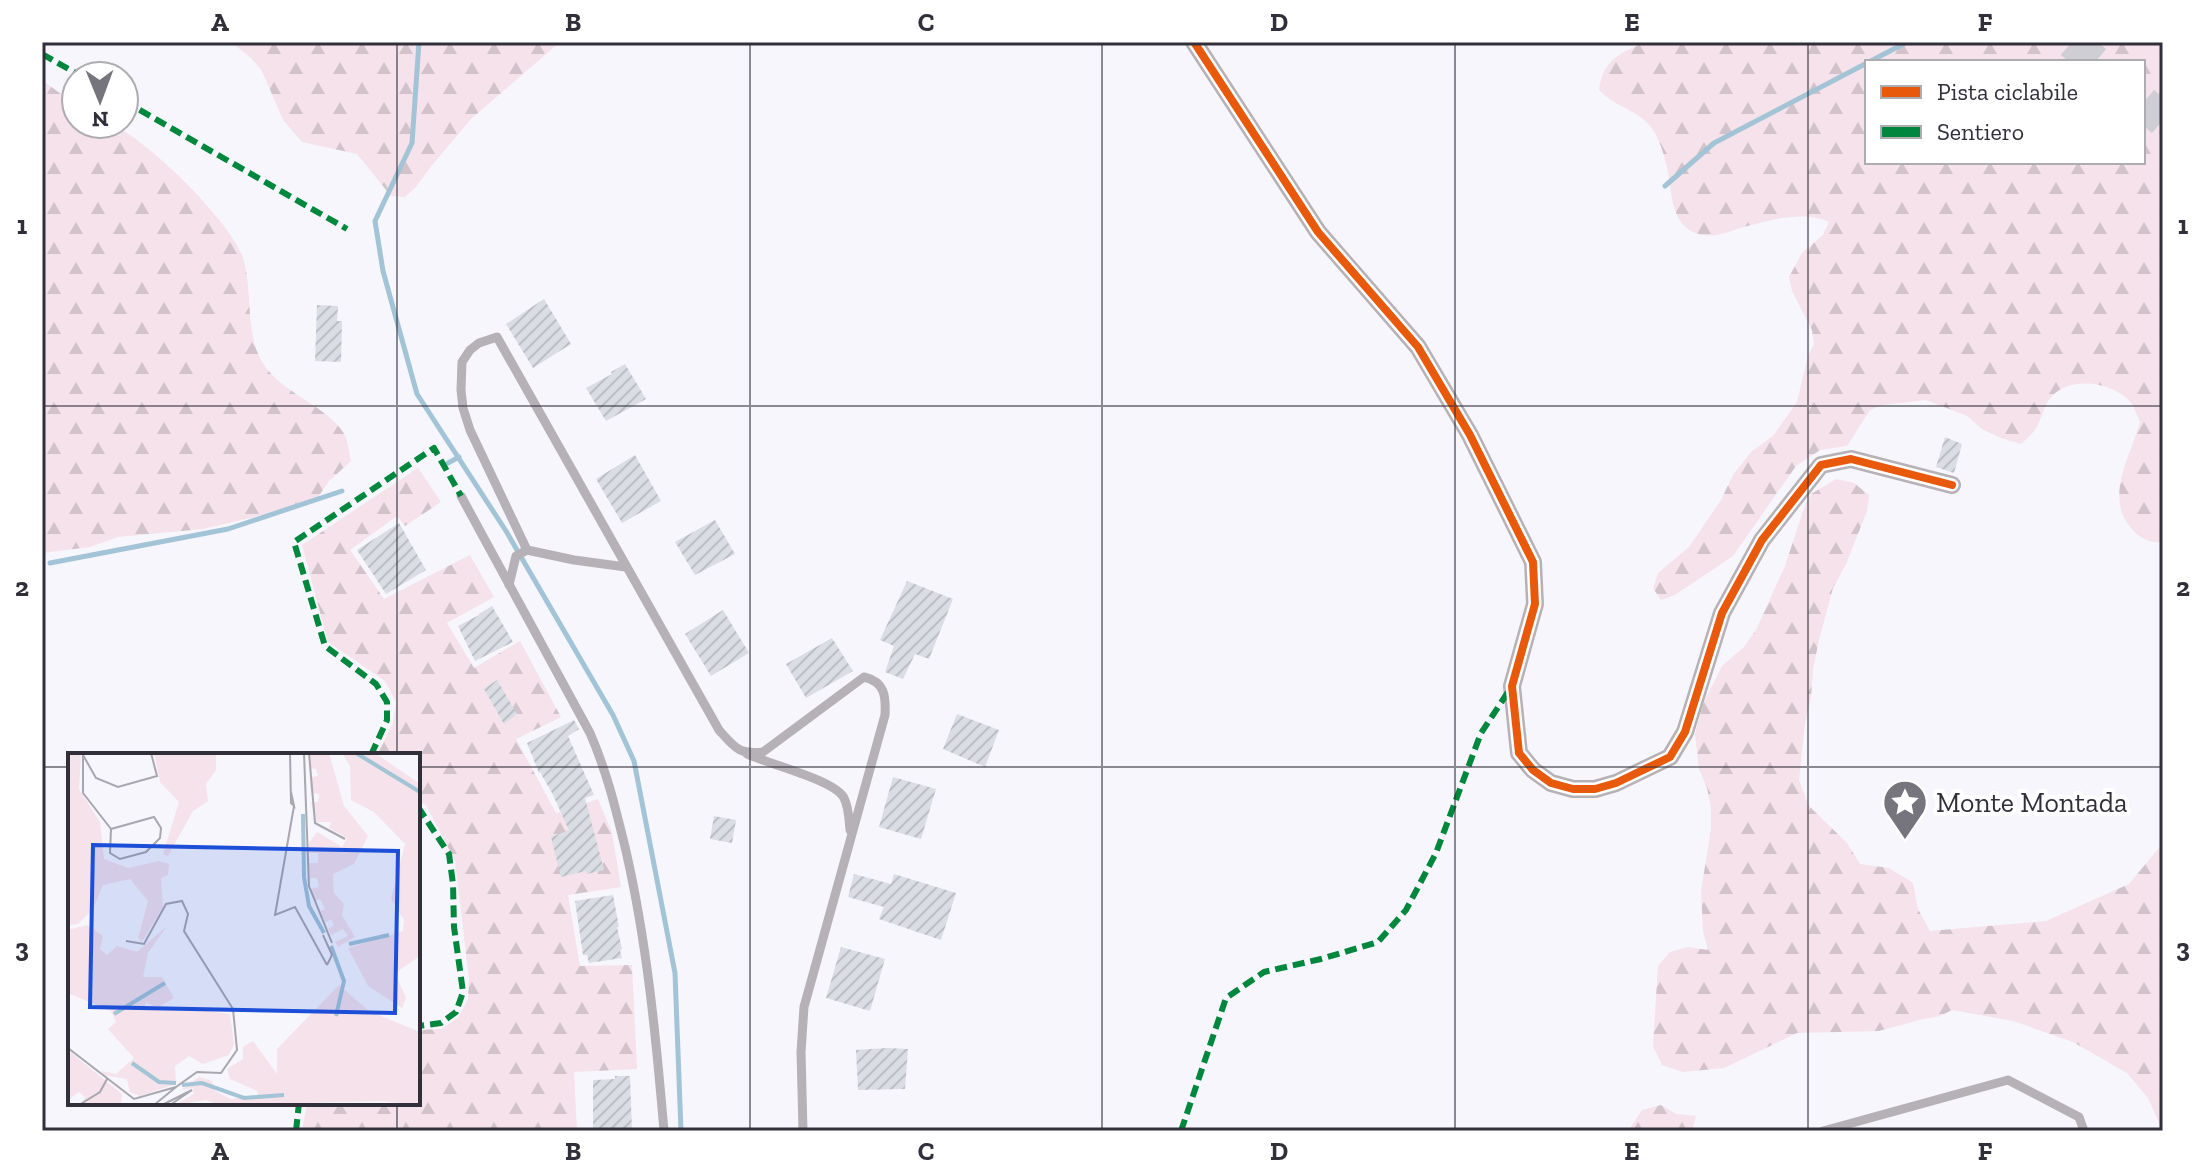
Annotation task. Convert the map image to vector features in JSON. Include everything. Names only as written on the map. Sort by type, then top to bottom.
[{"type":"street","points":[[1194,42],[1318,232],[1418,347],[1470,435],[1533,562],[1535,604],[1512,686],[1519,753],[1533,770],[1551,783],[1573,789],[1595,789],[1616,783],[1670,757],[1685,732],[1722,613],[1762,540],[1821,465],[1851,459],[1952,485]]},
{"type":"lane","points":[[509,585],[523,553],[470,430],[461,390],[462,362],[470,350],[479,343],[497,337],[719,730],[736,749],[839,791],[845,800],[850,837]]},
{"type":"lane","points":[[461,496],[590,733],[611,786],[639,909],[664,1131]]},
{"type":"lane","points":[[523,553],[626,567]]},
{"type":"lane","points":[[736,749],[750,754],[763,752],[864,677],[874,680],[883,689],[885,715],[804,1007],[801,1052],[803,1131]]},
{"type":"lane","points":[[1823,1131],[2008,1080],[2079,1117],[2084,1131]]},
{"type":"green space","points":[[231,42],[560,42],[471,119],[405,197],[391,196],[357,154],[302,142],[283,120],[262,71]]},
{"type":"green space","points":[[1647,42],[1787,42],[1799,46],[1810,42],[2163,42],[2163,543],[2141,537],[2123,516],[2120,503],[2122,476],[2140,422],[2125,396],[2093,384],[2070,385],[2060,389],[2049,400],[2035,430],[2021,444],[2001,438],[1982,429],[1967,416],[1926,400],[1883,405],[1870,410],[1847,446],[1820,450],[1796,466],[1733,556],[1675,595],[1661,600],[1653,588],[1658,573],[1689,547],[1721,500],[1733,475],[1751,452],[1773,436],[1797,402],[1814,344],[1812,330],[1792,291],[1789,277],[1802,253],[1823,235],[1829,222],[1819,218],[1787,217],[1711,235],[1698,234],[1684,226],[1672,201],[1664,156],[1651,127],[1599,90],[1604,71],[1621,54]]},
{"type":"green space","points":[[42,80],[60,93],[60,140],[137,140],[206,204],[236,243],[243,258],[253,336],[261,360],[278,381],[324,413],[343,432],[351,461],[329,481],[314,503],[203,529],[118,537],[90,547],[42,553]]},
{"type":"green space","points":[[418,468],[441,502],[405,526],[397,516],[350,550],[384,599],[470,555],[494,597],[447,623],[474,668],[520,641],[561,717],[516,739],[556,813],[598,799],[612,833],[621,887],[568,895],[580,966],[632,965],[637,1069],[574,1072],[577,1131],[302,1131],[307,1105],[420,1105],[420,1030],[441,1029],[458,1018],[468,999],[469,979],[455,861],[426,805],[420,802],[420,753],[378,753],[393,723],[396,702],[385,681],[328,642],[302,545]]},
{"type":"green space","points":[[1836,479],[1854,483],[1869,495],[1867,511],[1833,588],[1813,669],[1799,780],[1809,806],[1847,843],[1860,864],[1889,868],[1913,883],[1918,909],[1930,931],[2046,921],[2129,884],[2163,843],[2163,1131],[2148,1098],[2127,1073],[2073,1042],[2013,1021],[1952,1010],[1940,1016],[1879,1031],[1797,1033],[1724,1068],[1683,1072],[1662,1065],[1653,1046],[1658,966],[1670,952],[1688,947],[1708,950],[1703,931],[1701,891],[1711,829],[1711,808],[1699,769],[1695,734],[1703,704],[1722,666],[1744,647],[1756,630],[1785,566],[1806,502],[1811,494]]},
{"type":"green space","points":[[1661,1105],[1676,1114],[1696,1116],[1692,1131],[1628,1131],[1642,1110]]},
{"type":"building","points":[[544,299],[571,344],[533,368],[506,324]]},
{"type":"building","points":[[317,305],[338,306],[337,321],[342,321],[341,362],[315,361]]},
{"type":"building","points":[[625,364],[646,399],[606,421],[586,388]]},
{"type":"building","points":[[1945,437],[1962,444],[1954,473],[1936,467]]},
{"type":"building","points":[[635,455],[661,501],[622,523],[596,479]]},
{"type":"building","points":[[715,520],[735,554],[695,575],[675,542]]},
{"type":"building","points":[[399,523],[426,570],[386,594],[357,550]]},
{"type":"building","points":[[907,581],[953,599],[929,659],[915,654],[903,679],[885,672],[894,646],[880,640]]},
{"type":"building","points":[[492,606],[513,642],[475,661],[458,626]]},
{"type":"building","points":[[723,610],[749,653],[711,676],[685,634]]},
{"type":"building","points":[[832,638],[853,671],[806,698],[786,664]]},
{"type":"building","points":[[497,680],[517,714],[504,724],[484,689]]},
{"type":"building","points":[[957,714],[999,730],[985,767],[943,749]]},
{"type":"building","points":[[574,720],[579,729],[568,736],[594,795],[585,798],[604,870],[561,877],[551,837],[569,830],[527,743]]},
{"type":"building","points":[[893,777],[936,789],[921,839],[879,827]]},
{"type":"building","points":[[714,816],[736,820],[732,843],[710,839]]},
{"type":"building","points":[[854,874],[891,884],[894,874],[956,893],[941,940],[879,919],[884,907],[848,897]]},
{"type":"building","points":[[613,895],[622,958],[589,963],[587,955],[583,955],[575,901]]},
{"type":"building","points":[[841,947],[885,959],[870,1011],[826,998]]},
{"type":"building","points":[[908,1049],[905,1089],[858,1090],[856,1050]]},
{"type":"building","points":[[615,1076],[630,1076],[632,1131],[593,1131],[593,1080],[615,1079]]},
{"type":"waterway","points":[[419,42],[412,143],[375,221],[383,271],[417,394],[506,531],[613,715],[634,761],[675,973],[681,1131]]},
{"type":"waterway","points":[[1873,60],[1907,42]]},
{"type":"waterway","points":[[1665,186],[1714,143],[1865,64]]},
{"type":"waterway","points":[[448,463],[459,457]]},
{"type":"waterway","points":[[50,563],[228,529],[342,491]]},
{"type":"tunnel","points":[[2072,42],[2093,60]]},
{"type":"tunnel","points":[[2145,105],[2163,120]]},
{"type":"marked path","points":[[42,54],[60,64]]},
{"type":"marked path","points":[[140,110],[347,229]]},
{"type":"marked path","points":[[372,753],[387,720],[387,702],[376,684],[325,646],[294,542],[434,448],[461,496]]},
{"type":"marked path","points":[[1181,1131],[1226,998],[1264,972],[1378,942],[1406,910],[1436,853],[1481,733],[1512,686]]},
{"type":"marked path","points":[[420,810],[449,854],[463,992],[456,1012],[441,1023],[420,1026]]},
{"type":"marked path","points":[[296,1131],[299,1105]]},
{"type":"cycle path","points":[[1194,42],[1318,232],[1418,347],[1470,435],[1533,562],[1535,604],[1512,686],[1519,753],[1533,770],[1551,783],[1573,789],[1595,789],[1616,783],[1670,757],[1685,732],[1722,613],[1762,540],[1821,465],[1851,459],[1952,485]]},
{"type":"place","name":"Monte Montada","points":[[1905,841]]}]
